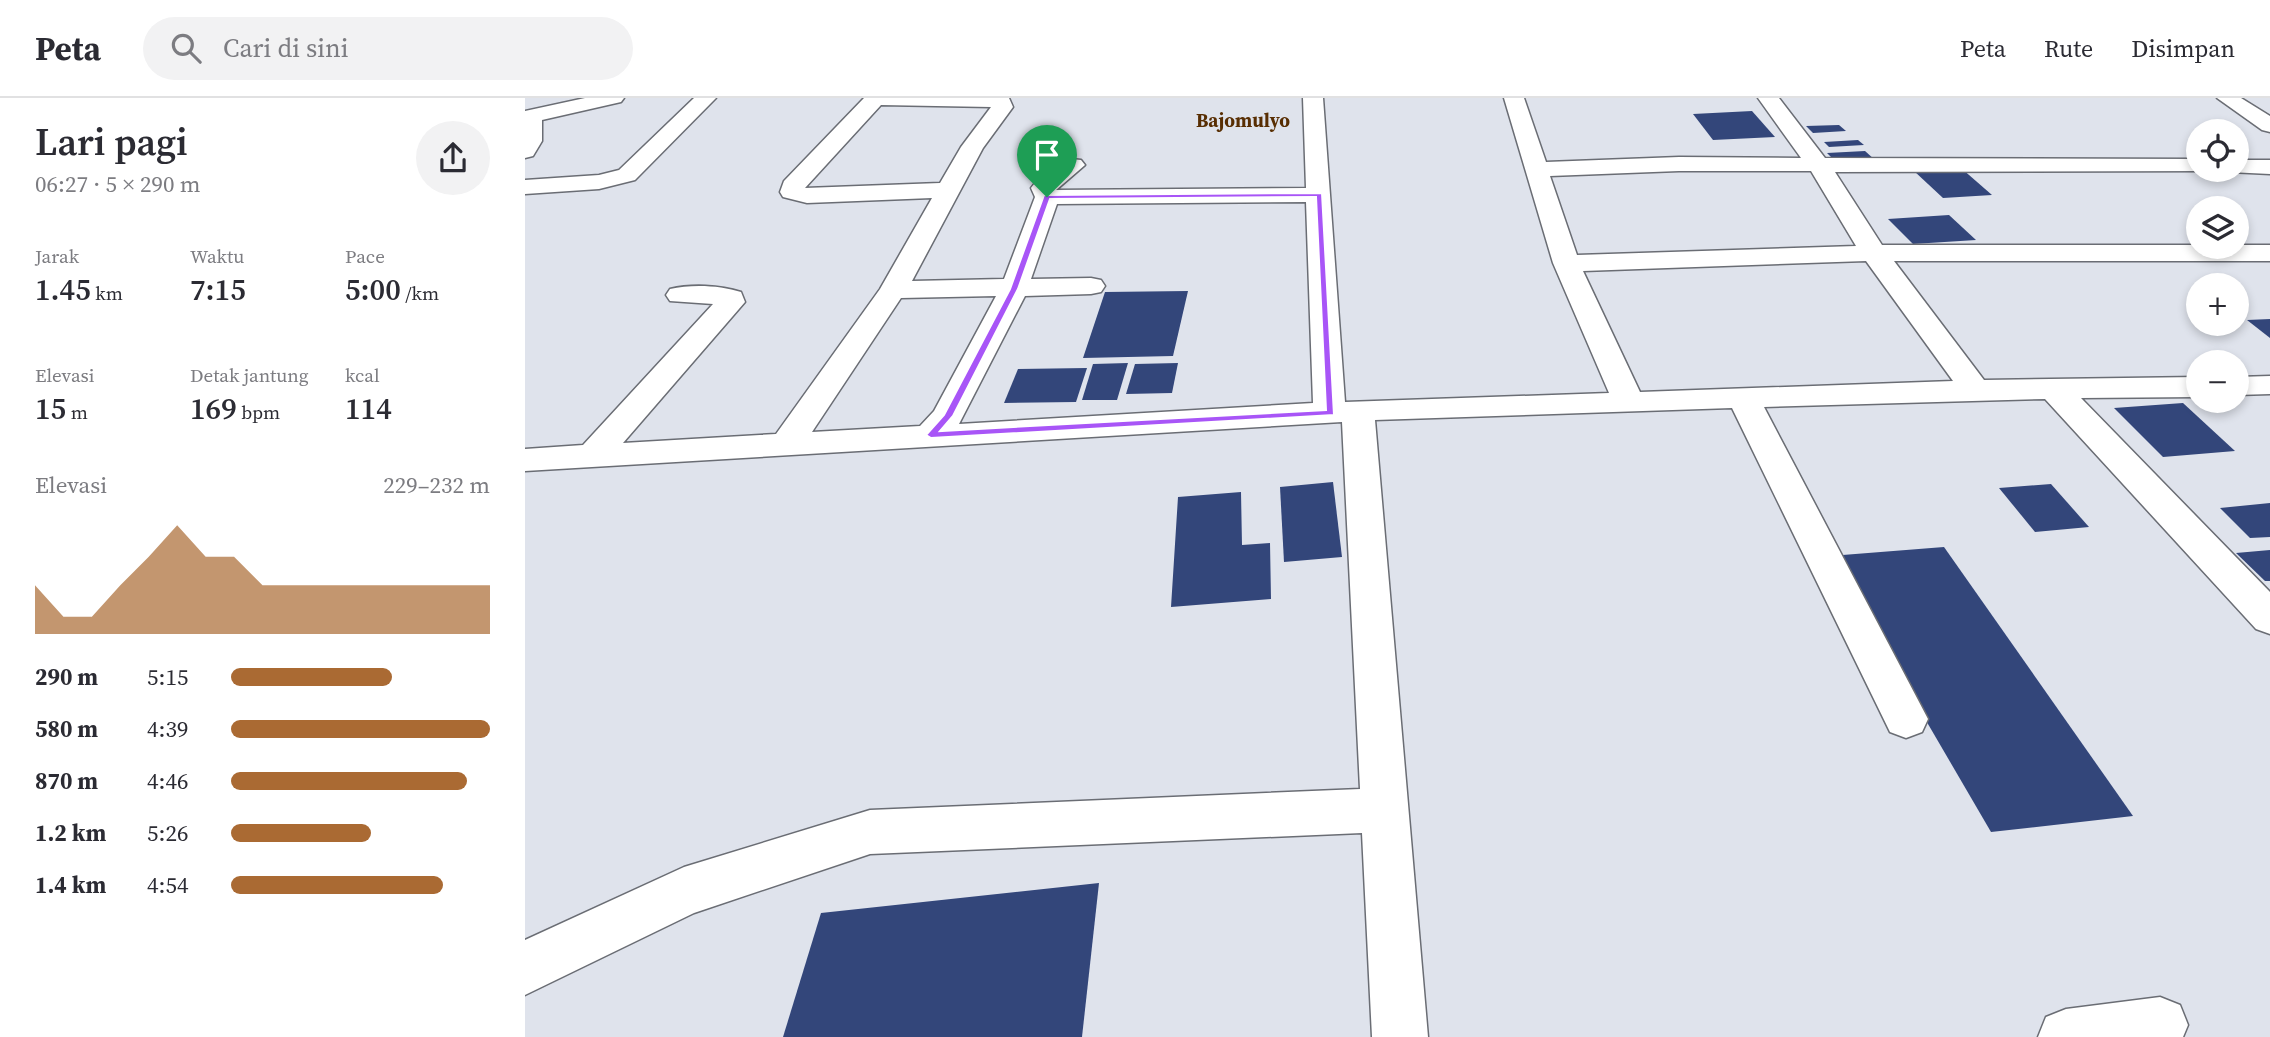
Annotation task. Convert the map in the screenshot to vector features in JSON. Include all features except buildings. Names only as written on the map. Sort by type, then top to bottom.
[{"type":"street","points":[[525,151],[531,141],[528,117],[614,98]]},
{"type":"street","points":[[525,187],[599,182],[627,175],[706,98]]},
{"type":"street","points":[[786,445],[893,290],[950,190],[972,147],[1002,107],[1000,100],[876,98],[793,186],[792,192],[807,196],[950,190]]},
{"type":"street","points":[[1313,98],[1320,195],[1385,810],[1400,1037]]},
{"type":"street","points":[[1514,98],[1566,263],[1628,400]]},
{"type":"street","points":[[1768,98],[1818,164],[1874,253],[1975,390]]},
{"type":"street","points":[[2227,98],[2270,125]]},
{"type":"street","points":[[1536,169],[1638,164],[2186,166]]},
{"type":"street","points":[[931,435],[949,416],[1014,289],[1047,197],[1043,188],[1073,165]]},
{"type":"street","points":[[2249,167],[2270,167]]},
{"type":"street","points":[[1047,197],[1320,195]]},
{"type":"street","points":[[1566,263],[1874,253],[2270,253]]},
{"type":"street","points":[[893,290],[1091,286]]},
{"type":"street","points":[[592,457],[731,302],[731,298],[725,296],[680,295]]},
{"type":"street","points":[[2249,386],[2270,385]]},
{"type":"street","points":[[525,460],[1344,412],[1628,400],[2186,387]]},
{"type":"street","points":[[2055,390],[2270,618]]},
{"type":"street","points":[[1743,398],[1906,719]]},
{"type":"street","points":[[525,968],[684,892],[870,832],[1385,810]]},
{"type":"street","points":[[2066,1037],[2160,1025]]},
{"type":"district","name":"Bajomulyo","points":[[1243,120]]},
{"type":"route","points":[[1320,195],[1331,413],[931,435],[949,416],[1014,289],[1047,197],[1320,195]]}]
